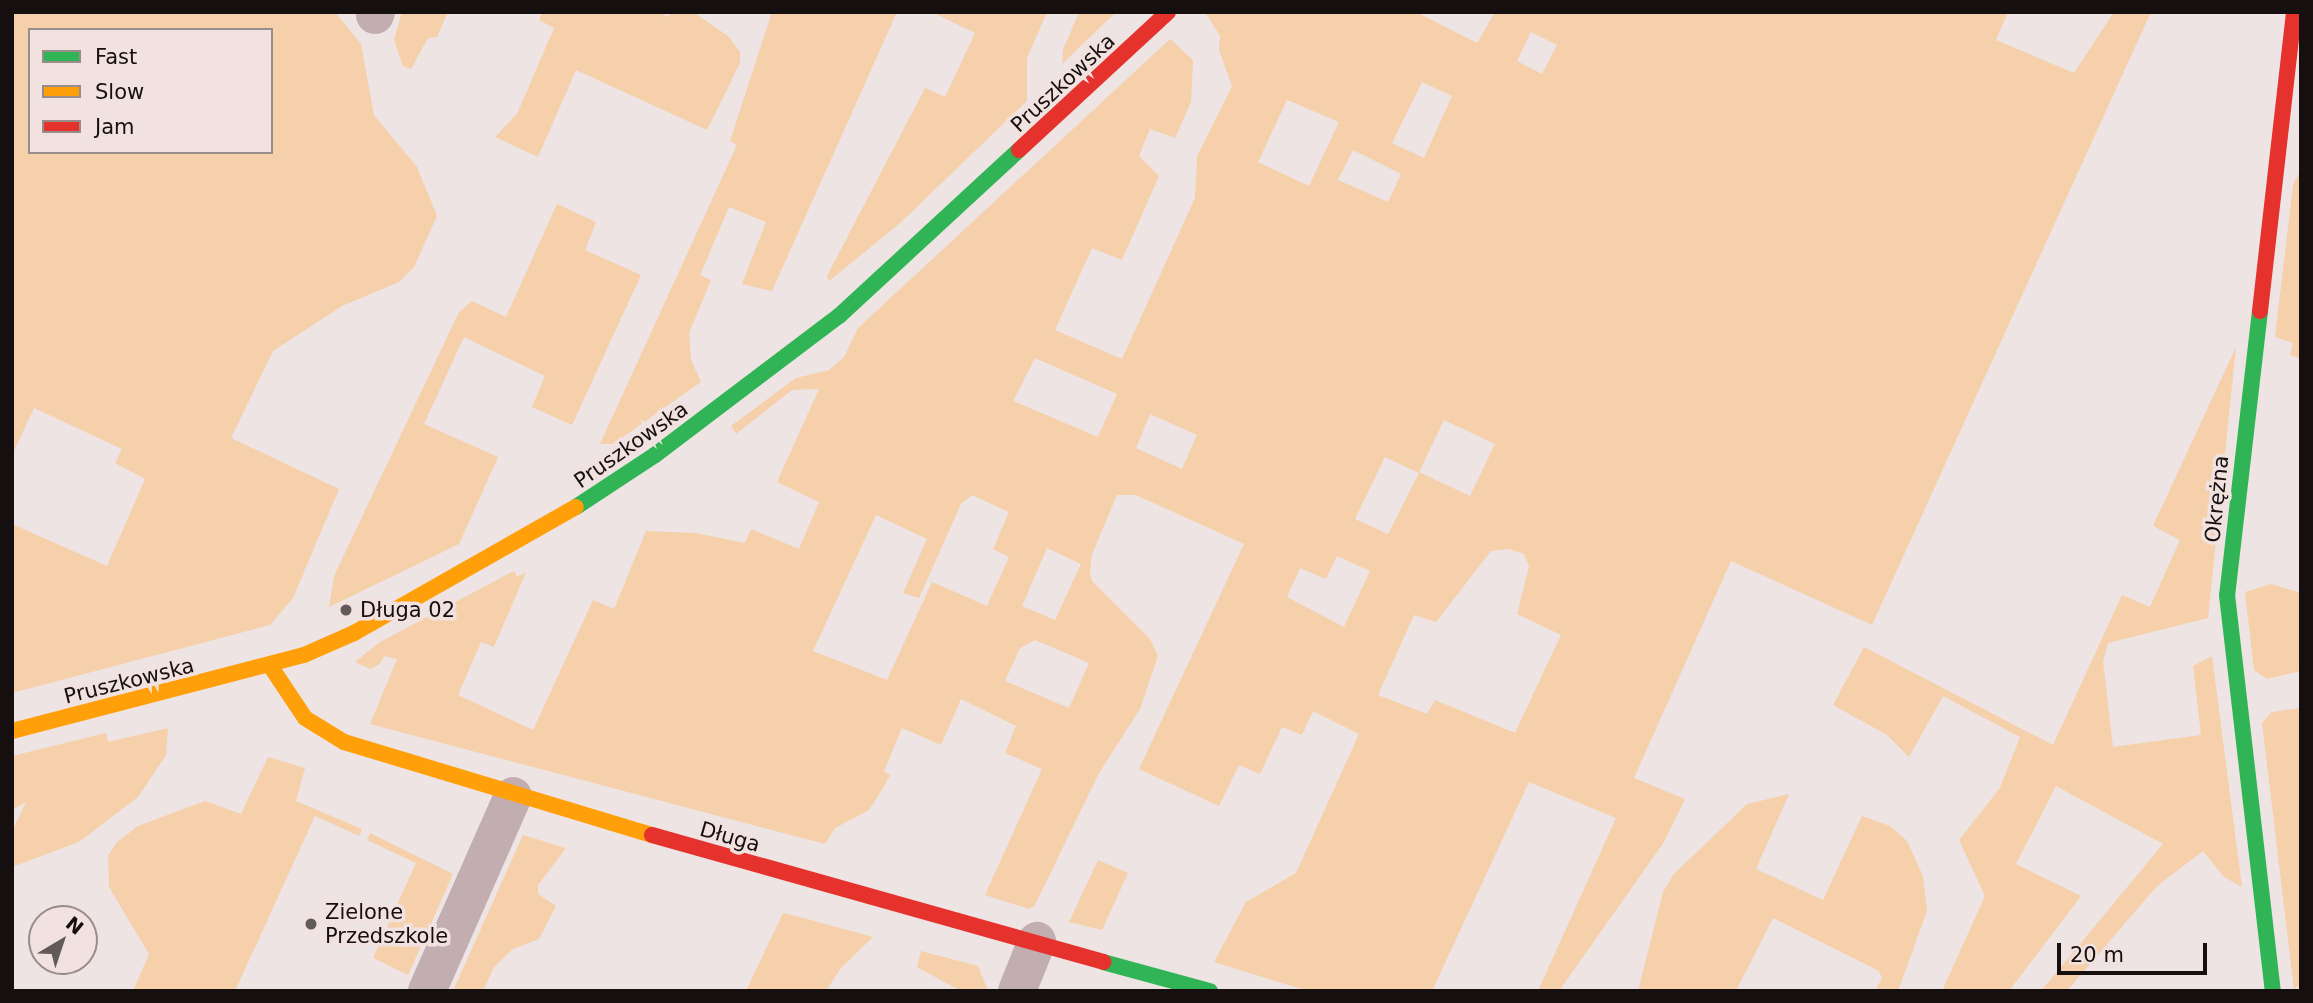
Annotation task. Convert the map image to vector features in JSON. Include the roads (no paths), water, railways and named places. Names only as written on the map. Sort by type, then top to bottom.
[{"type":"street","name":"Pruszkowska","points":[[12,731],[271,667],[354,633],[465,575],[540,531],[655,455],[876,285],[1168,12]]},
{"type":"street","name":"Okrężna","points":[[2273,991],[2227,594],[2294,12]]},
{"type":"street","name":"Długa","points":[[271,667],[288,696],[323,732],[513,796],[1210,991]]},
{"type":"street","points":[[427,991],[513,796]]},
{"type":"street","points":[[1017,991],[1037,941]]},
{"type":"place","name":"Długa 02","points":[[346,610]]},
{"type":"place","name":"Zielone Przedszkole","points":[[311,924]]}]
